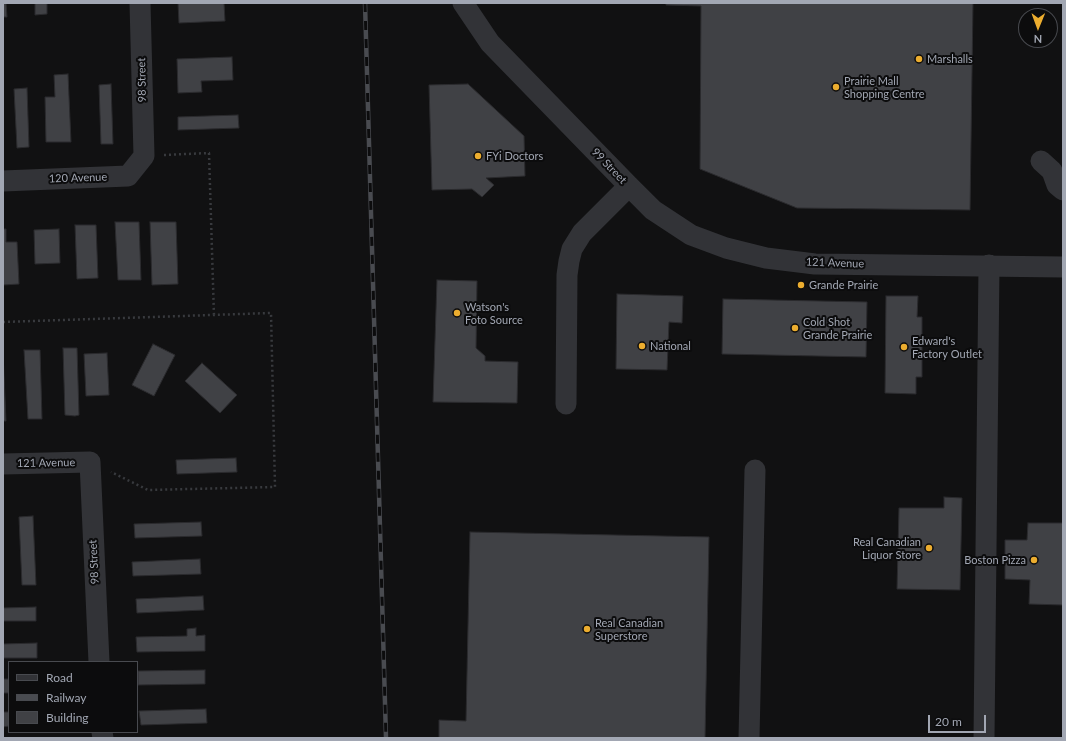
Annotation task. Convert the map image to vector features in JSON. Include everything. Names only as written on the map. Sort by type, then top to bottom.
[{"type":"street","name":"98 Street","points":[[140,3],[144,156]]},
{"type":"street","name":"99 Street","points":[[463,3],[490,43],[628,186],[582,233],[570,255],[567,275],[566,404]]},
{"type":"street","name":"120 Avenue","points":[[3,181],[128,176],[144,156]]},
{"type":"street","points":[[1041,161],[1052,171],[1057,185],[1063,190]]},
{"type":"street","name":"121 Avenue","points":[[628,186],[653,210],[691,235],[726,248],[766,258],[815,264],[1063,267]]},
{"type":"street","points":[[984,738],[990,265]]},
{"type":"street","name":"98 Street","points":[[90,462],[99,661]]},
{"type":"street","name":"121 Avenue","points":[[3,464],[90,462]]},
{"type":"street","points":[[749,738],[756,470]]},
{"type":"path","points":[[144,156],[209,153],[214,316]]},
{"type":"path","points":[[3,322],[271,313],[275,487],[148,490],[90,462]]},
{"type":"building","points":[[3,3],[6,3],[7,17],[3,17]]},
{"type":"building","points":[[35,3],[47,3],[47,14],[35,15]]},
{"type":"building","points":[[178,3],[224,3],[225,21],[179,23]]},
{"type":"building","name":"Prairie Mall Shopping Centre","points":[[666,3],[973,3],[970,210],[797,208],[700,169],[701,6],[666,5]]},
{"type":"building","points":[[232,57],[233,80],[201,81],[202,92],[178,93],[177,59]]},
{"type":"building","points":[[68,74],[71,142],[46,142],[45,97],[55,97],[54,75]]},
{"type":"building","points":[[111,84],[113,144],[101,144],[99,85]]},
{"type":"building","name":"FYi Doctors","points":[[468,84],[524,136],[525,176],[486,178],[494,185],[482,197],[472,189],[432,190],[429,85]]},
{"type":"building","points":[[27,88],[29,147],[17,148],[14,89]]},
{"type":"building","points":[[238,115],[239,128],[178,130],[178,117]]},
{"type":"building","points":[[115,222],[139,222],[141,280],[118,280]]},
{"type":"building","points":[[150,222],[176,222],[178,284],[152,285]]},
{"type":"building","points":[[75,225],[96,225],[98,278],[77,279]]},
{"type":"building","points":[[3,229],[6,229],[6,242],[17,242],[19,284],[3,285]]},
{"type":"building","points":[[59,229],[60,263],[35,264],[34,230]]},
{"type":"building","name":"Watson's Foto Source","points":[[437,280],[477,281],[476,348],[485,356],[485,361],[518,362],[517,403],[433,402]]},
{"type":"building","name":"National","points":[[617,294],[683,296],[682,323],[669,322],[667,370],[616,369]]},
{"type":"building","name":"Edward's Factory Outlet","points":[[886,296],[918,296],[917,317],[922,317],[922,377],[916,377],[916,394],[885,393]]},
{"type":"building","name":"Cold Shot Grande Prairie","points":[[723,299],[867,302],[866,357],[722,354]]},
{"type":"building","points":[[153,344],[175,355],[154,396],[132,385]]},
{"type":"building","points":[[63,348],[77,348],[79,415],[75,416],[65,415]]},
{"type":"building","points":[[24,350],[40,350],[42,419],[28,419]]},
{"type":"building","points":[[3,352],[6,421],[3,421]]},
{"type":"building","points":[[107,353],[109,395],[86,396],[84,354]]},
{"type":"building","points":[[202,363],[237,395],[220,413],[185,381]]},
{"type":"building","points":[[236,458],[237,472],[177,474],[176,460]]},
{"type":"building","name":"Real Canadian Liquor Store","points":[[944,497],[962,498],[960,590],[897,589],[899,508],[944,508]]},
{"type":"building","points":[[33,516],[36,585],[22,585],[19,517]]},
{"type":"building","points":[[201,522],[202,536],[135,538],[134,524]]},
{"type":"building","name":"Boston Pizza","points":[[1028,523],[1063,523],[1063,605],[1029,604],[1030,580],[1005,579],[1005,540],[1027,540]]},
{"type":"building","name":"Real Canadian Superstore","points":[[470,532],[709,537],[705,738],[439,738],[439,720],[466,721]]},
{"type":"building","points":[[200,559],[201,574],[133,576],[132,562]]},
{"type":"building","points":[[203,596],[204,610],[137,613],[136,599]]},
{"type":"building","points":[[36,607],[36,621],[3,621],[3,608]]},
{"type":"building","points":[[196,628],[196,636],[205,635],[205,651],[137,652],[136,637],[187,636],[187,629]]},
{"type":"building","points":[[37,643],[37,658],[3,658],[3,644]]},
{"type":"building","points":[[205,670],[205,684],[138,685],[138,671]]},
{"type":"building","points":[[3,679],[8,679],[8,693],[3,693]]},
{"type":"building","points":[[206,709],[207,723],[141,725],[139,711]]},
{"type":"building","points":[[3,712],[8,712],[8,726],[3,727]]},
{"type":"railway","points":[[365,3],[386,738]]},
{"type":"place","name":"Marshalls","points":[[919,59]]},
{"type":"place","name":"Prairie Mall Shopping Centre","points":[[836,87]]},
{"type":"place","name":"FYi Doctors","points":[[478,156]]},
{"type":"place","name":"Grande Prairie","points":[[801,285]]},
{"type":"place","name":"Watson's Foto Source","points":[[457,313]]},
{"type":"place","name":"Cold Shot Grande Prairie","points":[[795,328]]},
{"type":"place","name":"National","points":[[642,346]]},
{"type":"place","name":"Edward's Factory Outlet","points":[[904,347]]},
{"type":"place","name":"Real Canadian Liquor Store","points":[[929,548]]},
{"type":"place","name":"Boston Pizza","points":[[1034,560]]},
{"type":"place","name":"Real Canadian Superstore","points":[[587,629]]}]
